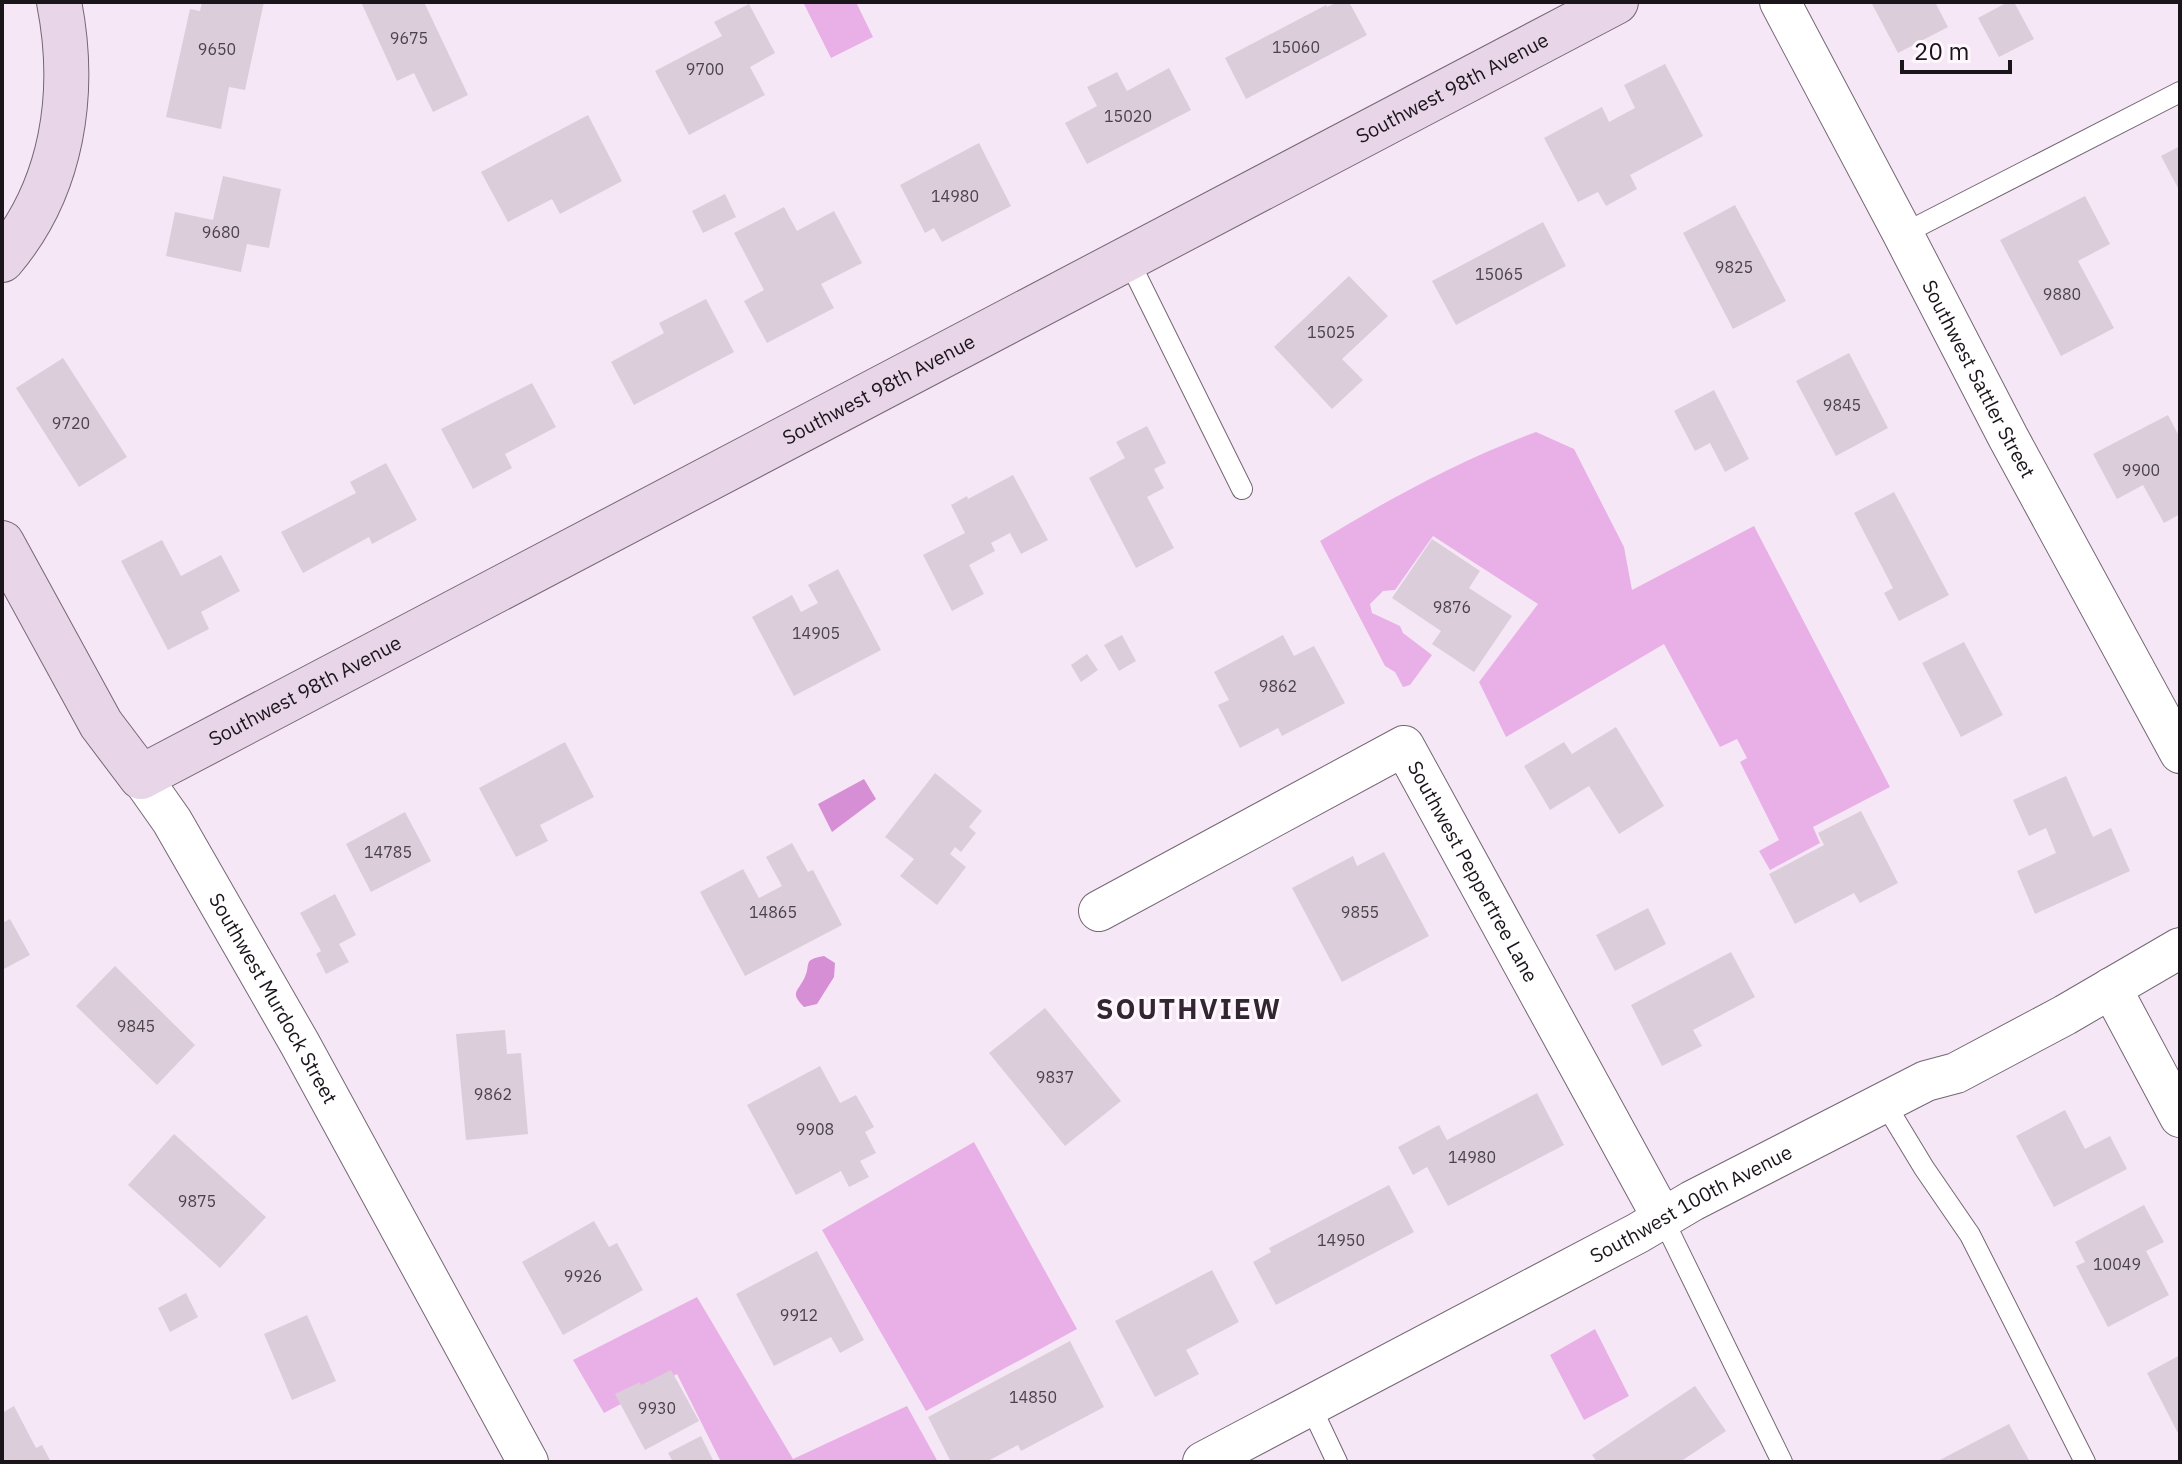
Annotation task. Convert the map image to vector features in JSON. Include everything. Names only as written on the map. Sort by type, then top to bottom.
[{"type":"street","points":[[2,260],[21,238],[52,172],[65,112],[67,79],[59,2]]},
{"type":"street","name":"Southwest 98th Avenue","points":[[141,777],[1616,2]]},
{"type":"street","name":"Southwest Sattler Street","points":[[1780,2],[2008,437],[2180,753]]},
{"type":"street","name":"Southwest Murdock Street","points":[[2,543],[101,724],[172,821],[300,1044],[528,1462]]},
{"type":"street","name":"Southwest Peppertree Lane","points":[[1099,911],[1404,746],[1663,1219]]},
{"type":"street","name":"Southwest 100th Avenue","points":[[1203,1462],[1692,1201],[1926,1081],[1956,1073],[2180,948]]},
{"type":"street","points":[[2111,988],[2180,1117]]},
{"type":"lane","points":[[1903,234],[2180,92]]},
{"type":"lane","points":[[1128,259],[1242,489]]},
{"type":"lane","points":[[1884,1102],[1970,1235],[2085,1462]]},
{"type":"lane","points":[[1663,1219],[1782,1462]]},
{"type":"lane","points":[[1310,1405],[1337,1462]]},
{"type":"shaded area","points":[[856,2],[873,37],[831,58],[804,4]]},
{"type":"shaded area","points":[[1536,432],[1574,449],[1624,547],[1632,590],[1754,526],[1890,787],[1813,827],[1820,843],[1770,870],[1759,851],[1779,840],[1740,762],[1747,758],[1737,739],[1720,747],[1664,644],[1506,737],[1479,682],[1538,604],[1433,536],[1395,590],[1383,591],[1370,604],[1372,613],[1400,626],[1403,633],[1432,655],[1410,685],[1403,687],[1395,672],[1385,666],[1320,541],[1425,481]]},
{"type":"shaded area","points":[[864,779],[876,799],[832,832],[818,804]]},
{"type":"shaded area","points":[[824,956],[835,963],[834,977],[817,1004],[804,1007],[796,993],[808,963]]},
{"type":"shaded area","points":[[974,1142],[1077,1329],[926,1411],[822,1230]]},
{"type":"shaded area","points":[[697,1297],[793,1459],[907,1406],[938,1462],[721,1462],[677,1374],[604,1413],[573,1360]]},
{"type":"shaded area","points":[[1595,1329],[1629,1396],[1584,1420],[1550,1355]]},
{"type":"building","points":[[202,2],[264,2],[245,90],[229,87],[221,129],[166,117],[190,9],[200,11]]},
{"type":"building","points":[[361,2],[424,2],[468,95],[433,112],[414,73],[397,81]]},
{"type":"building","points":[[1349,2],[1367,35],[1246,99],[1225,58],[1326,5]]},
{"type":"building","points":[[1871,2],[1935,2],[1948,27],[1898,53]]},
{"type":"building","points":[[2008,2],[2014,2],[2034,39],[1999,57],[1978,18]]},
{"type":"building","points":[[749,4],[775,53],[750,67],[765,95],[689,135],[655,71],[722,36],[714,22]]},
{"type":"building","points":[[1665,64],[1703,136],[1630,175],[1637,189],[1606,206],[1598,192],[1578,202],[1544,138],[1602,107],[1609,122],[1635,108],[1624,85]]},
{"type":"building","points":[[1169,68],[1191,110],[1087,164],[1065,123],[1097,106],[1087,87],[1117,72],[1127,91]]},
{"type":"building","points":[[588,115],[622,181],[560,214],[552,199],[508,222],[481,172]]},
{"type":"building","points":[[979,143],[1011,206],[942,242],[934,228],[925,233],[900,185]]},
{"type":"building","points":[[2180,146],[2180,186],[2178,188],[2161,156]]},
{"type":"building","points":[[223,176],[281,189],[269,248],[247,244],[241,272],[166,256],[175,212],[213,220]]},
{"type":"building","points":[[725,194],[736,217],[703,233],[692,211]]},
{"type":"building","points":[[2085,196],[2110,244],[2078,261],[2114,328],[2061,356],[2000,240]]},
{"type":"building","points":[[1735,205],[1786,301],[1733,329],[1683,233]]},
{"type":"building","points":[[784,207],[797,231],[834,211],[862,263],[821,284],[834,308],[767,343],[744,301],[764,290],[734,233]]},
{"type":"building","points":[[1543,222],[1566,266],[1456,325],[1432,281]]},
{"type":"building","points":[[1349,276],[1388,316],[1342,359],[1363,380],[1332,409],[1274,347]]},
{"type":"building","points":[[706,299],[734,352],[634,405],[611,362],[664,333],[659,323]]},
{"type":"building","points":[[1849,353],[1888,428],[1836,456],[1796,381]]},
{"type":"building","points":[[63,358],[127,457],[79,487],[16,388]]},
{"type":"building","points":[[532,383],[556,427],[505,454],[512,468],[473,489],[441,429]]},
{"type":"building","points":[[1714,390],[1749,459],[1725,472],[1710,443],[1695,451],[1674,411]]},
{"type":"building","points":[[2168,415],[2180,438],[2180,514],[2164,523],[2143,485],[2117,499],[2093,454]]},
{"type":"building","points":[[1147,426],[1166,463],[1154,469],[1164,488],[1147,497],[1174,548],[1136,568],[1089,478],[1125,458],[1116,442]]},
{"type":"building","points":[[386,463],[417,520],[372,544],[369,537],[303,573],[281,532],[356,493],[350,482]]},
{"type":"building","points":[[1013,475],[1048,540],[1021,554],[1010,533],[991,543],[995,551],[969,565],[984,594],[952,611],[923,555],[965,533],[951,505]]},
{"type":"building","points":[[1894,492],[1949,595],[1899,621],[1884,593],[1893,588],[1854,513]]},
{"type":"building","points":[[1432,539],[1480,571],[1469,588],[1512,616],[1474,672],[1432,644],[1441,631],[1392,598]]},
{"type":"building","points":[[162,540],[181,576],[221,555],[240,591],[201,612],[209,629],[168,650],[121,561]]},
{"type":"building","points":[[838,569],[881,650],[794,696],[752,617],[792,595],[801,612],[818,603],[808,585]]},
{"type":"building","points":[[1122,635],[1136,661],[1119,671],[1104,645]]},
{"type":"building","points":[[1283,635],[1294,656],[1314,646],[1345,703],[1282,736],[1278,728],[1240,748],[1218,705],[1229,700],[1214,672]]},
{"type":"building","points":[[1964,642],[2003,715],[1961,737],[1922,663]]},
{"type":"building","points":[[1087,654],[1098,670],[1081,682],[1071,665]]},
{"type":"building","points":[[1616,727],[1664,806],[1619,834],[1589,786],[1550,810],[1524,766],[1564,742],[1572,754]]},
{"type":"building","points":[[565,742],[594,797],[540,825],[548,841],[516,857],[479,788]]},
{"type":"building","points":[[935,773],[982,811],[969,827],[976,833],[961,852],[955,847],[950,854],[966,867],[937,905],[900,876],[914,859],[885,837]]},
{"type":"building","points":[[2066,776],[2093,837],[2111,828],[2130,871],[2035,914],[2017,871],[2056,853],[2046,828],[2029,836],[2013,800]]},
{"type":"building","points":[[1861,811],[1898,883],[1860,903],[1854,893],[1795,924],[1769,874],[1824,845],[1818,833]]},
{"type":"building","points":[[405,812],[431,861],[371,892],[346,844]]},
{"type":"building","points":[[792,843],[808,872],[813,870],[842,925],[745,976],[700,892],[743,869],[759,898],[782,886],[766,857]]},
{"type":"building","points":[[1384,852],[1429,936],[1342,982],[1292,888],[1353,856],[1357,866]]},
{"type":"building","points":[[335,894],[356,935],[339,944],[349,962],[326,974],[316,954],[321,951],[300,913]]},
{"type":"building","points":[[1648,908],[1666,944],[1615,971],[1596,935]]},
{"type":"building","points":[[10,919],[30,955],[2,970],[2,923]]},
{"type":"building","points":[[1731,952],[1755,997],[1693,1030],[1702,1046],[1662,1066],[1631,1005]]},
{"type":"building","points":[[115,966],[195,1045],[157,1085],[76,1006]]},
{"type":"building","points":[[1045,1008],[1121,1101],[1065,1146],[989,1053]]},
{"type":"building","points":[[505,1030],[507,1054],[521,1053],[528,1134],[466,1140],[456,1034]]},
{"type":"building","points":[[820,1066],[840,1103],[856,1095],[874,1127],[865,1132],[876,1153],[860,1161],[869,1177],[849,1187],[841,1171],[796,1195],[747,1105]]},
{"type":"building","points":[[1537,1093],[1564,1145],[1448,1206],[1427,1167],[1413,1175],[1398,1147],[1439,1125],[1447,1140]]},
{"type":"building","points":[[2065,1110],[2085,1149],[2110,1136],[2127,1169],[2054,1207],[2016,1136]]},
{"type":"building","points":[[174,1134],[266,1217],[220,1268],[128,1185]]},
{"type":"building","points":[[1389,1185],[1414,1232],[1276,1305],[1253,1262],[1271,1252],[1269,1248]]},
{"type":"building","points":[[2144,1205],[2164,1242],[2146,1251],[2169,1295],[2108,1327],[2076,1266],[2085,1262],[2075,1242]]},
{"type":"building","points":[[594,1221],[609,1247],[617,1243],[643,1290],[563,1335],[522,1262]]},
{"type":"building","points":[[817,1251],[864,1340],[840,1353],[831,1337],[774,1366],[736,1294]]},
{"type":"building","points":[[1212,1270],[1239,1322],[1186,1350],[1199,1374],[1155,1397],[1115,1321]]},
{"type":"building","points":[[186,1293],[198,1317],[170,1332],[158,1308]]},
{"type":"building","points":[[307,1315],[336,1381],[292,1400],[264,1334]]},
{"type":"building","points":[[1070,1341],[1104,1407],[1021,1451],[1018,1445],[986,1462],[951,1462],[928,1417]]},
{"type":"building","points":[[2180,1355],[2180,1437],[2147,1373]]},
{"type":"building","points":[[671,1370],[699,1421],[645,1450],[615,1394]]},
{"type":"building","points":[[1695,1386],[1726,1431],[1680,1462],[1597,1462],[1592,1455]]},
{"type":"building","points":[[14,1406],[36,1448],[42,1445],[51,1462],[2,1462],[2,1413]]},
{"type":"building","points":[[2009,1424],[2030,1462],[1936,1462]]},
{"type":"building","points":[[701,1436],[714,1462],[673,1462],[668,1453]]},
{"type":"district","name":"SOUTHVIEW","points":[[1189,1009]]}]
